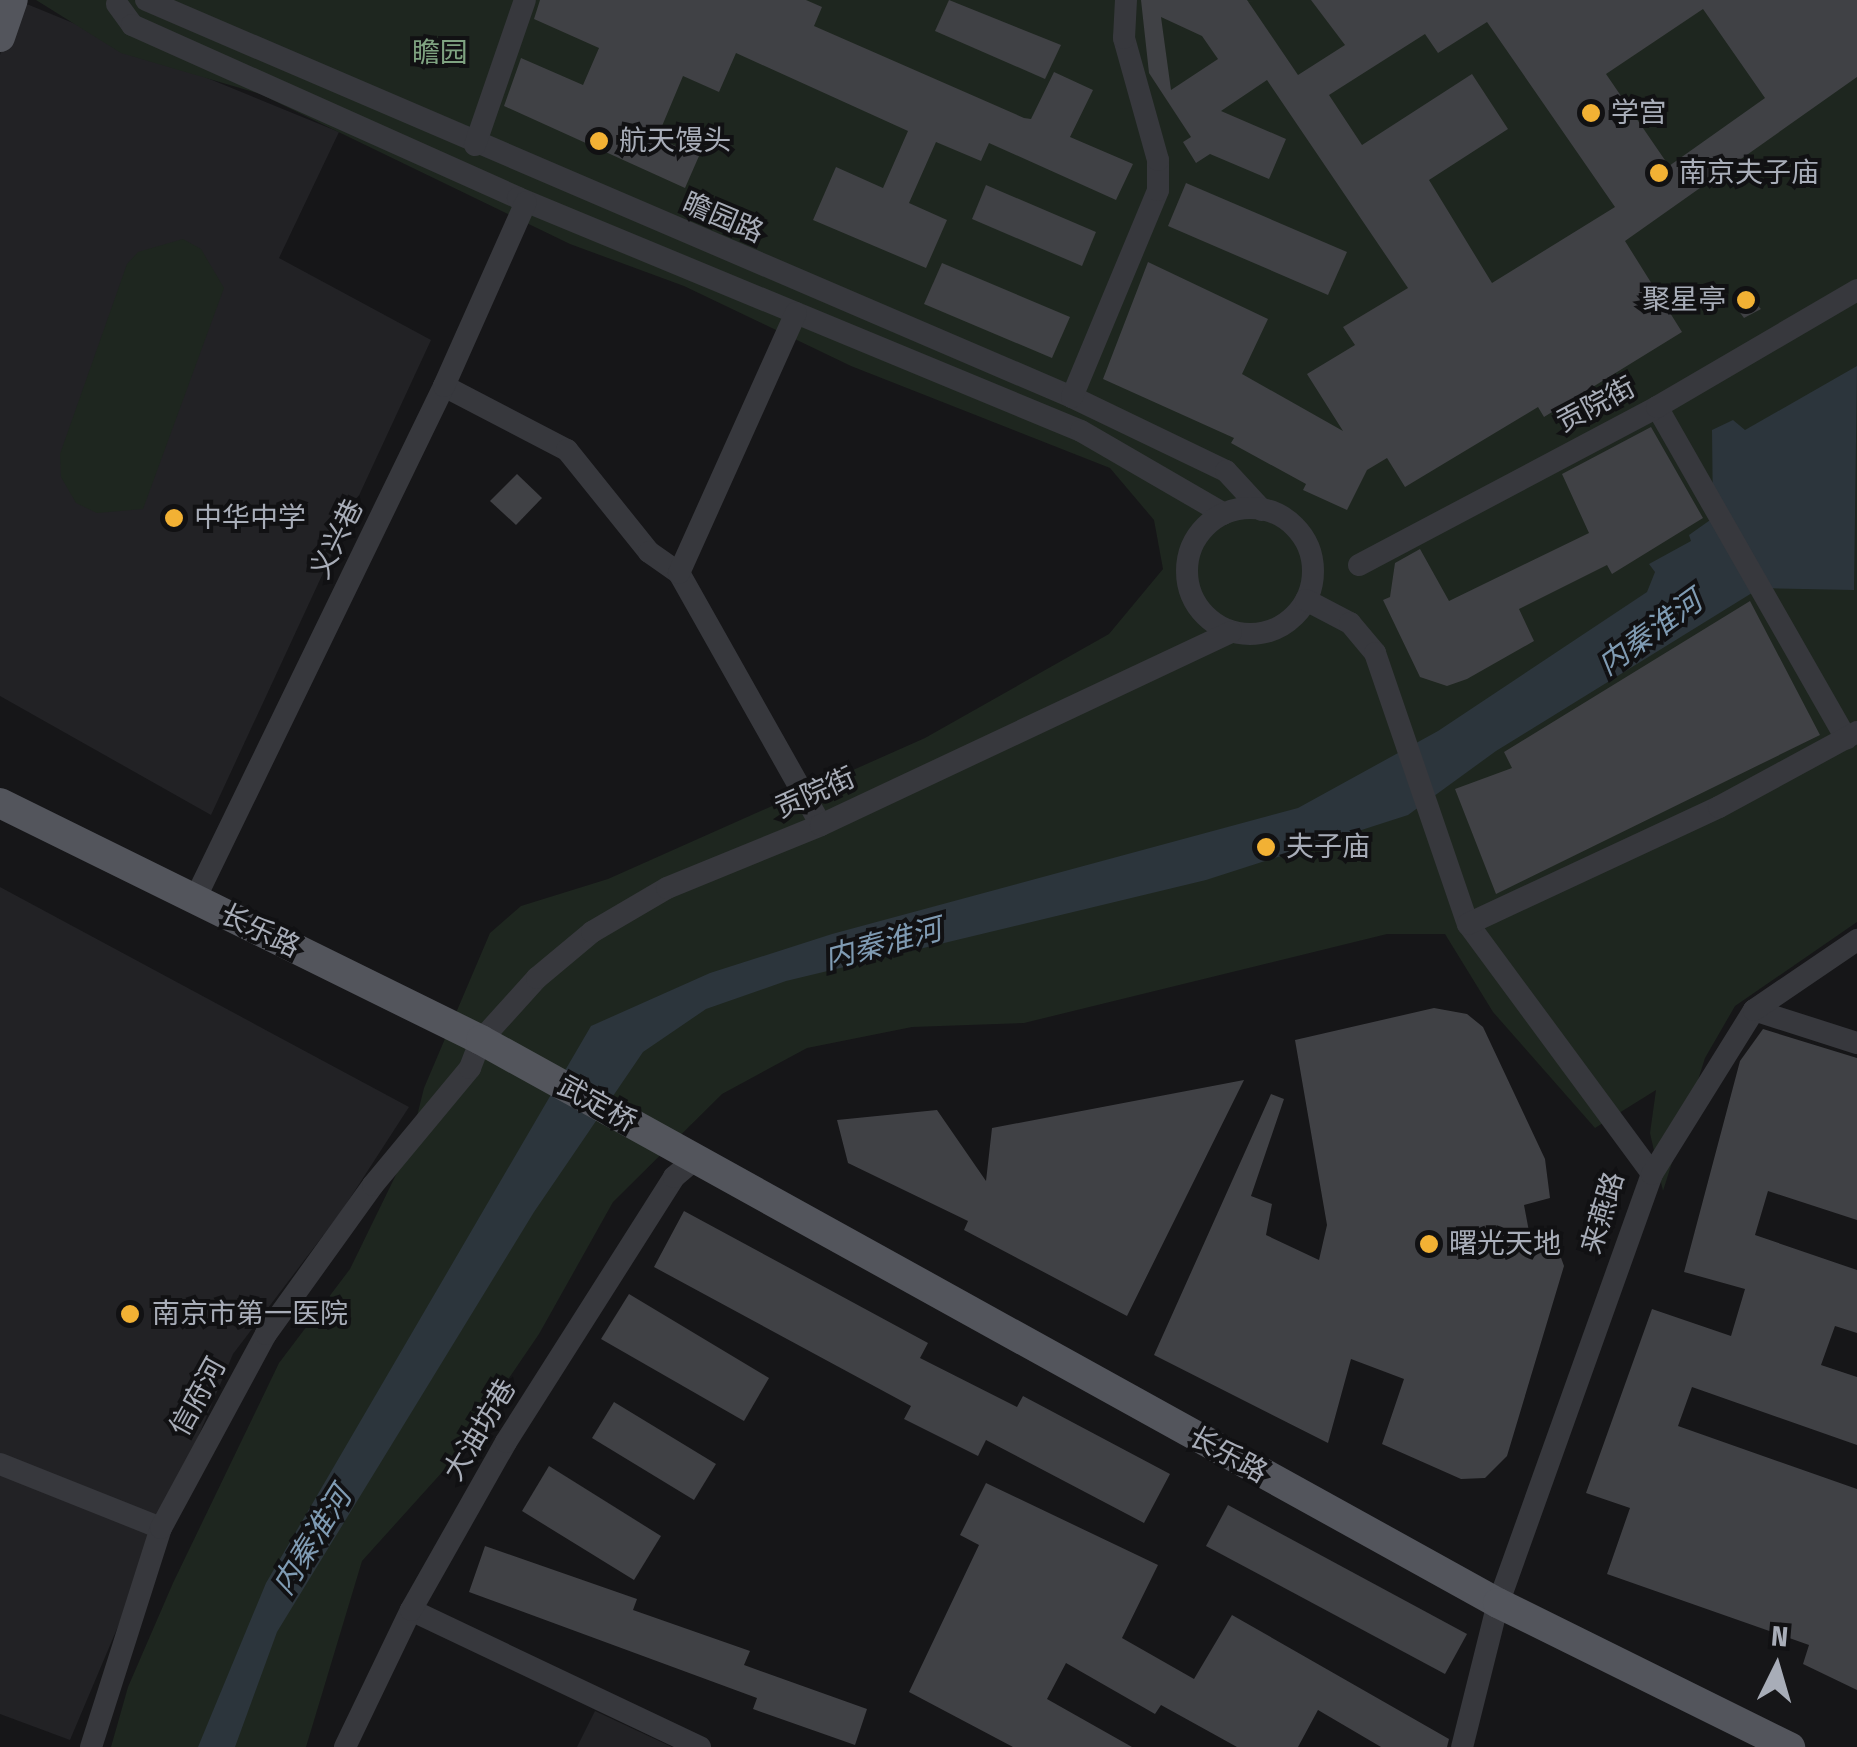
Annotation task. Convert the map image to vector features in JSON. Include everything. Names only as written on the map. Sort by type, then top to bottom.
[{"type":"main road","points":[[0,37],[12,0]]},
{"type":"main road","name":"长乐路","points":[[0,804],[195,899],[476,1054],[518,1060]]},
{"type":"main road","name":"武定桥","points":[[518,1060],[684,1154]]},
{"type":"main road","name":"长乐路","points":[[684,1154],[1498,1604],[1790,1747]]},
{"type":"street","points":[[474,145],[525,0]]},
{"type":"street","points":[[1072,397],[1158,190],[1158,160],[1124,38],[1126,0]]},
{"type":"street","name":"瞻园路","points":[[127,1],[1072,397],[1226,471],[1262,510]]},
{"type":"street","name":"瞻园路","points":[[127,1],[132,25],[522,200],[1081,431],[1224,514]]},
{"type":"street","name":"义兴巷","points":[[195,899],[444,386],[522,200],[539,188],[530,168]]},
{"type":"street","points":[[557,214],[550,194],[570,186]]},
{"type":"street","name":"贡院街","points":[[1358,564],[1656,407],[1857,290]]},
{"type":"street","points":[[679,572],[796,313]]},
{"type":"street","points":[[444,386],[567,450],[649,552],[679,572],[822,825]]},
{"type":"street","points":[[1468,924],[1718,808],[1851,735],[1794,657],[1656,407]]},
{"type":"street","points":[[1262,510],[1280,516],[1307,544],[1312,582],[1306,600],[1274,630],[1232,632],[1197,606],[1186,564],[1206,526],[1224,514],[1262,510]]},
{"type":"street","name":"来燕路","points":[[1306,600],[1350,623],[1375,653],[1468,924],[1652,1174],[1498,1604],[1462,1747]]},
{"type":"street","name":"贡院街","points":[[476,1054],[592,932],[667,888],[822,825],[1232,632]]},
{"type":"street","points":[[1652,1174],[1754,1010],[1857,940]]},
{"type":"street","points":[[1754,1010],[1857,1043]]},
{"type":"street","name":"信府河","points":[[91,1747],[161,1528],[266,1334],[476,1054]]},
{"type":"street","name":"大油坊巷","points":[[344,1747],[410,1610],[516,1426],[674,1176],[684,1154]]},
{"type":"street","points":[[0,1464],[161,1528]]},
{"type":"street","points":[[410,1610],[700,1747]]},
{"type":"shaded area","name":"中华中学","points":[[17,0],[339,132],[279,258],[431,340],[211,815],[0,696],[0,55]]},
{"type":"shaded area","name":"南京市第一医院","points":[[0,887],[409,1107],[341,1212],[233,1354],[70,1740],[0,1714]]},
{"type":"shaded area","points":[[595,1711],[672,1747],[577,1747]]},
{"type":"green space","name":"夫子庙","points":[[36,0],[1857,0],[1857,922],[1735,1006],[1705,1058],[1663,1191],[1650,1133],[1656,1090],[1595,1128],[1493,1012],[1445,934],[1387,934],[1024,1023],[912,1027],[807,1048],[722,1094],[613,1202],[539,1334],[454,1459],[362,1561],[306,1747],[111,1747],[128,1687],[173,1583],[279,1363],[350,1269],[409,1148],[424,1088],[490,933],[521,906],[608,879],[925,738],[1109,634],[1163,569],[1154,520],[1110,468],[851,366],[684,286],[570,244],[260,94],[121,53]]},
{"type":"green space","points":[[183,239],[201,249],[224,288],[143,509],[97,513],[76,503],[61,477],[60,454],[127,264],[138,252]]},
{"type":"water","name":"内秦淮河","points":[[1857,366],[1854,590],[1760,588],[1496,751],[1408,815],[1206,880],[786,981],[706,1009],[643,1052],[534,1212],[277,1632],[235,1747],[198,1747],[266,1583],[591,1026],[710,973],[832,934],[1298,808],[1438,731],[1647,592],[1655,572],[1649,564],[1691,541],[1689,535],[1713,518],[1712,430],[1733,420],[1745,430]]},
{"type":"building","points":[[540,0],[806,0],[822,7],[814,26],[1024,118],[1031,119],[1054,72],[1093,90],[1070,137],[1133,164],[1116,200],[989,143],[981,161],[936,142],[909,203],[947,220],[926,268],[813,220],[836,167],[883,188],[908,131],[736,53],[719,92],[683,76],[657,138],[699,156],[685,188],[504,106],[521,58],[583,85],[599,48],[534,19]]},
{"type":"building","points":[[949,0],[1061,45],[1045,79],[935,31]]},
{"type":"building","points":[[1141,0],[1247,0],[1298,75],[1345,45],[1311,0],[1857,0],[1857,77],[1625,241],[1682,332],[1544,417],[1538,407],[1405,487],[1387,458],[1367,470],[1347,510],[1303,490],[1306,484],[1231,443],[1234,438],[1103,379],[1148,262],[1268,319],[1242,374],[1343,431],[1307,374],[1355,345],[1343,327],[1408,288],[1267,80],[1221,111],[1286,139],[1269,179],[1210,154],[1196,163],[1183,142],[1191,137],[1149,73]],"holes":[[[1703,9],[1765,98],[1669,166],[1606,74]],[[1161,17],[1202,36],[1218,59],[1171,90]],[[1487,22],[1615,207],[1492,283],[1429,180],[1508,129],[1472,74],[1362,145],[1329,95],[1425,34],[1438,53]]]},
{"type":"building","points":[[1186,183],[1347,252],[1328,295],[1168,226]]},
{"type":"building","points":[[986,185],[1096,232],[1082,266],[972,219]]},
{"type":"building","points":[[942,263],[1070,317],[1052,358],[924,304]]},
{"type":"building","name":"聚星亭","points":[[1746,294],[1761,309],[1744,318],[1735,306]]},
{"type":"building","points":[[1651,427],[1703,518],[1612,574],[1607,565],[1519,609],[1534,641],[1467,679],[1447,686],[1420,677],[1383,600],[1390,597],[1395,563],[1420,549],[1449,601],[1589,533],[1562,474]]},
{"type":"building","points":[[517,474],[542,498],[516,525],[490,501]]},
{"type":"building","points":[[1750,601],[1820,735],[1496,894],[1455,789],[1512,768],[1504,752]]},
{"type":"building","name":"曙光天地","points":[[1434,1008],[1467,1014],[1483,1027],[1545,1159],[1550,1198],[1524,1205],[1531,1242],[1560,1255],[1564,1266],[1507,1456],[1485,1478],[1461,1479],[1382,1444],[1404,1379],[1351,1359],[1328,1443],[1154,1355],[1271,1094],[1284,1099],[1251,1196],[1272,1204],[1266,1235],[1319,1260],[1327,1225],[1295,1040]]},
{"type":"building","points":[[1763,1029],[1857,1058],[1857,1220],[1768,1191],[1755,1235],[1857,1270],[1857,1333],[1835,1326],[1821,1365],[1857,1377],[1857,1445],[1692,1387],[1678,1426],[1857,1489],[1857,1690],[1803,1664],[1809,1645],[1607,1574],[1630,1508],[1586,1493],[1652,1309],[1731,1336],[1745,1289],[1684,1272],[1740,1061]]},
{"type":"building","points":[[1244,1080],[1127,1316],[964,1230],[968,1221],[848,1163],[837,1120],[937,1110],[986,1181],[992,1128]]},
{"type":"building","points":[[684,1211],[928,1343],[920,1358],[1017,1407],[1023,1396],[1170,1474],[1144,1523],[986,1440],[978,1456],[904,1419],[911,1406],[654,1267]]},
{"type":"building","points":[[629,1294],[769,1378],[744,1421],[601,1339]]},
{"type":"building","points":[[614,1402],[716,1464],[694,1500],[592,1438]]},
{"type":"building","points":[[549,1466],[661,1536],[634,1580],[522,1511]]},
{"type":"building","points":[[986,1483],[1158,1565],[1122,1638],[1194,1679],[1232,1615],[1449,1739],[1447,1747],[1381,1747],[1318,1710],[1298,1747],[1237,1747],[1161,1705],[1155,1714],[1066,1663],[1047,1699],[1132,1747],[1013,1747],[909,1692],[979,1545],[960,1535]]},
{"type":"building","points":[[1228,1505],[1467,1634],[1445,1674],[1206,1546]]},
{"type":"building","points":[[485,1546],[637,1599],[633,1610],[750,1651],[744,1665],[867,1709],[855,1745],[753,1709],[757,1698],[469,1592]]},
{"type":"place","name":"学宫","points":[[1591,113]]},
{"type":"place","name":"航天馒头","points":[[599,141]]},
{"type":"place","name":"南京夫子庙","points":[[1659,173]]},
{"type":"place","name":"聚星亭","points":[[1746,300]]},
{"type":"place","name":"中华中学","points":[[174,518]]},
{"type":"place","name":"夫子庙","points":[[1266,847]]},
{"type":"place","name":"曙光天地","points":[[1429,1244]]},
{"type":"place","name":"南京市第一医院","points":[[130,1314]]},
{"type":"park label","name":"瞻园","points":[[440,53]]}]
